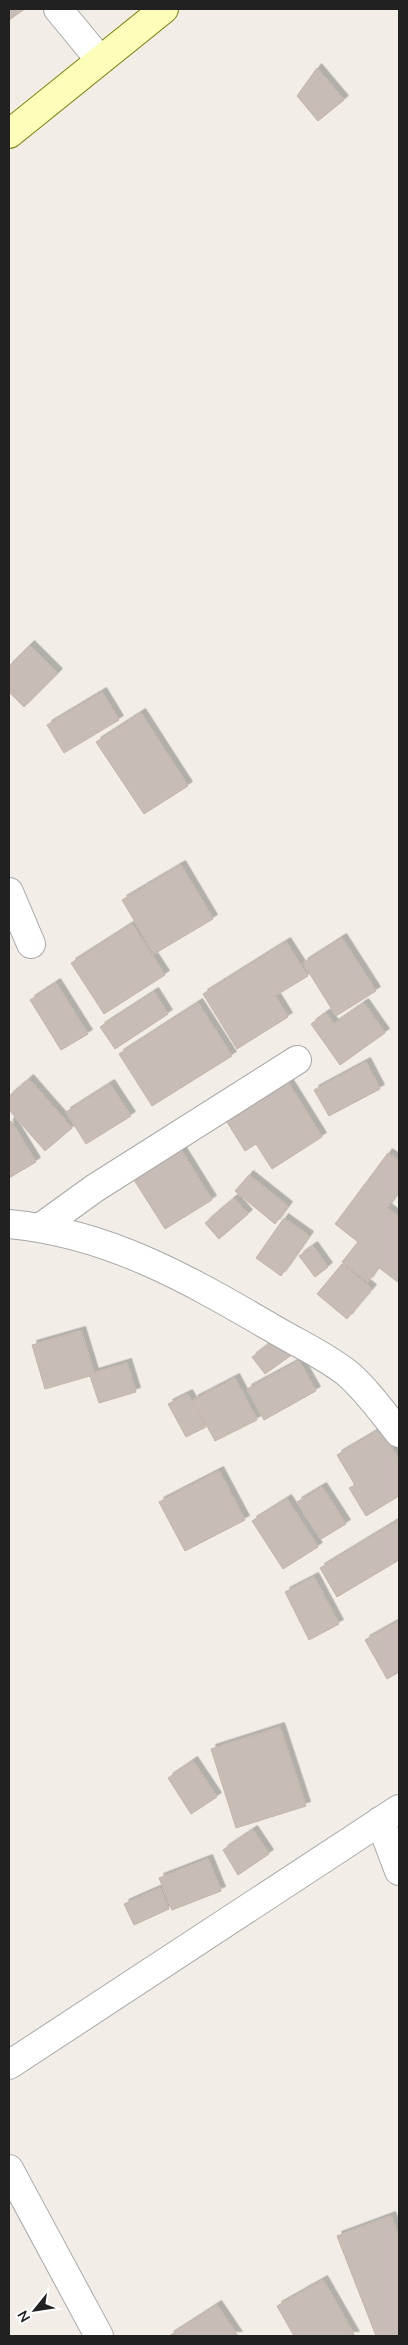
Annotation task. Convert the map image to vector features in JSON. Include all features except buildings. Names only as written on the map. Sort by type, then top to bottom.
[{"type":"street","points":[[58,9],[100,60]]},
{"type":"street","points":[[9,134],[164,9]]},
{"type":"street","points":[[9,892],[31,944]]},
{"type":"street","points":[[41,1227],[95,1188],[297,1060]]},
{"type":"street","points":[[9,1224],[41,1227],[125,1251],[189,1280],[307,1347],[347,1373],[369,1395],[399,1434]]},
{"type":"street","points":[[9,2066],[389,1815],[399,1871]]},
{"type":"street","points":[[9,2170],[99,2336]]}]
